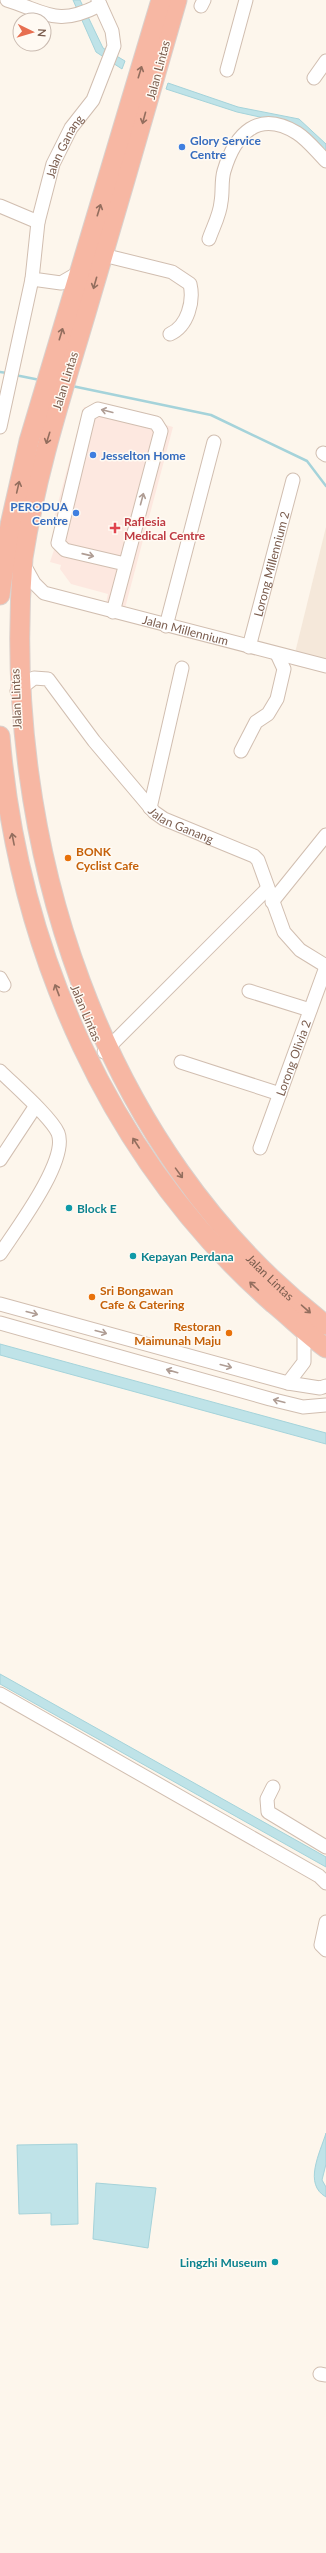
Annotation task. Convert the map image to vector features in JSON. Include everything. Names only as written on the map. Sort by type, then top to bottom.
[{"type":"highway","name":"Jalan Lintas","points":[[0,595],[1,567],[16,495],[40,403],[58,374],[103,255],[171,22],[164,1]]},
{"type":"highway","name":"Jalan Lintas","points":[[164,1],[70,307],[58,374],[60,400],[44,452],[22,562],[17,609],[15,662],[15,694],[21,779],[31,843],[91,1066],[125,1126],[150,1164],[185,1211],[243,1275],[326,1348]]},
{"type":"highway","points":[[171,22],[197,2]]},
{"type":"highway","name":"Jalan Lintas","points":[[0,736],[4,789],[20,870],[46,962],[78,1019],[103,1053],[142,1118],[200,1200],[266,1272],[326,1325]]},
{"type":"street","points":[[7,0],[55,16],[77,15],[97,4]]},
{"type":"street","points":[[227,70],[246,0]]},
{"type":"street","name":"Jalan Ganang","points":[[0,427],[32,278],[38,222],[60,147],[70,128],[93,100],[113,50],[114,38],[97,4]]},
{"type":"street","points":[[314,78],[326,61]]},
{"type":"street","points":[[209,239],[221,202],[223,173],[231,150],[243,132],[252,126],[265,124],[284,127],[302,137],[326,161]]},
{"type":"street","points":[[0,206],[38,222]]},
{"type":"street","points":[[103,255],[163,269],[181,276],[190,284],[192,292],[187,316],[178,330],[170,334]]},
{"type":"street","points":[[32,278],[56,283],[66,282],[80,272]]},
{"type":"street","points":[[56,283],[66,296],[70,307]]},
{"type":"street","points":[[113,612],[160,431],[156,423],[98,409],[89,414],[57,539],[60,547],[64,550],[125,564]]},
{"type":"street","points":[[166,626],[214,442]]},
{"type":"street","name":"Lorong Millennium 2","points":[[249,647],[293,480]]},
{"type":"street","points":[[17,609],[33,597],[44,593],[34,583],[22,562]]},
{"type":"street","name":"Jalan Millennium","points":[[44,593],[166,626],[326,666]]},
{"type":"street","points":[[241,751],[256,722],[268,714],[276,699],[284,669],[277,654]]},
{"type":"street","name":"Jalan Ganang","points":[[15,662],[21,671],[34,678],[44,678],[51,682],[94,741],[150,808],[164,819],[254,856],[258,860],[279,921],[291,942],[326,966]]},
{"type":"street","points":[[150,808],[182,668]]},
{"type":"street","points":[[15,694],[23,684],[34,678]]},
{"type":"street","points":[[272,902],[326,835]]},
{"type":"street","points":[[103,1053],[267,889]]},
{"type":"street","name":"Lorong Olivia 2","points":[[260,1148],[326,966]]},
{"type":"street","points":[[249,991],[310,1010]]},
{"type":"street","points":[[181,1062],[280,1094]]},
{"type":"street","points":[[0,1071],[55,1128],[60,1140],[57,1158],[47,1181],[0,1254]]},
{"type":"street","points":[[0,1160],[36,1107]]},
{"type":"street","points":[[0,1304],[288,1383],[320,1388],[326,1386]]},
{"type":"street","points":[[0,1323],[270,1399],[303,1407],[326,1405]]},
{"type":"street","points":[[288,1383],[304,1362],[304,1330]]},
{"type":"street","points":[[0,1694],[319,1876],[326,1883]]},
{"type":"street","points":[[273,1787],[267,1799],[268,1812],[326,1847]]},
{"type":"street","points":[[326,1922],[321,1945],[326,1950]]},
{"type":"shaded area","points":[[84,407],[101,407],[173,427],[125,608],[106,603],[108,594],[71,584],[60,569],[61,565],[50,562],[55,547],[51,546],[56,527],[52,525]]},
{"type":"shaded area","points":[[326,527],[326,673],[292,665]]},
{"type":"water","points":[[73,0],[80,0],[103,48],[125,61],[122,69],[96,52]]},
{"type":"water","points":[[168,83],[238,107],[299,119],[326,144],[326,153],[296,125],[237,112],[166,89]]},
{"type":"water","points":[[0,1344],[326,1433],[326,1444],[0,1355]]},
{"type":"water","points":[[0,1674],[326,1857],[326,1867],[0,1684]]},
{"type":"water","points":[[326,2133],[326,2164],[322,2180],[326,2187],[326,2197],[319,2191],[315,2184],[314,2176],[317,2159]]},
{"type":"water","points":[[77,2144],[78,2224],[51,2225],[51,2213],[19,2214],[17,2145]]},
{"type":"water","points":[[96,2183],[156,2188],[148,2248],[93,2239]]},
{"type":"waterway","points":[[0,372],[7,373]]},
{"type":"waterway","points":[[15,375],[40,380]]},
{"type":"waterway","points":[[72,386],[211,415],[307,461],[326,486]]},
{"type":"place","name":"Glory Service Centre","points":[[182,147]]},
{"type":"place","name":"Jesselton Home","points":[[93,455]]},
{"type":"place","name":"PERODUA Centre","points":[[76,513]]},
{"type":"place","name":"Raflesia Medical Centre","points":[[115,528]]},
{"type":"place","name":"BONK Cyclist Cafe","points":[[68,858]]},
{"type":"place","name":"Block E","points":[[69,1208]]},
{"type":"place","name":"Kepayan Perdana","points":[[133,1256]]},
{"type":"place","name":"Sri Bongawan Cafe & Catering","points":[[92,1297]]},
{"type":"place","name":"Restoran Maimunah Maju","points":[[229,1333]]},
{"type":"place","name":"Lingzhi Museum","points":[[275,2262]]}]
